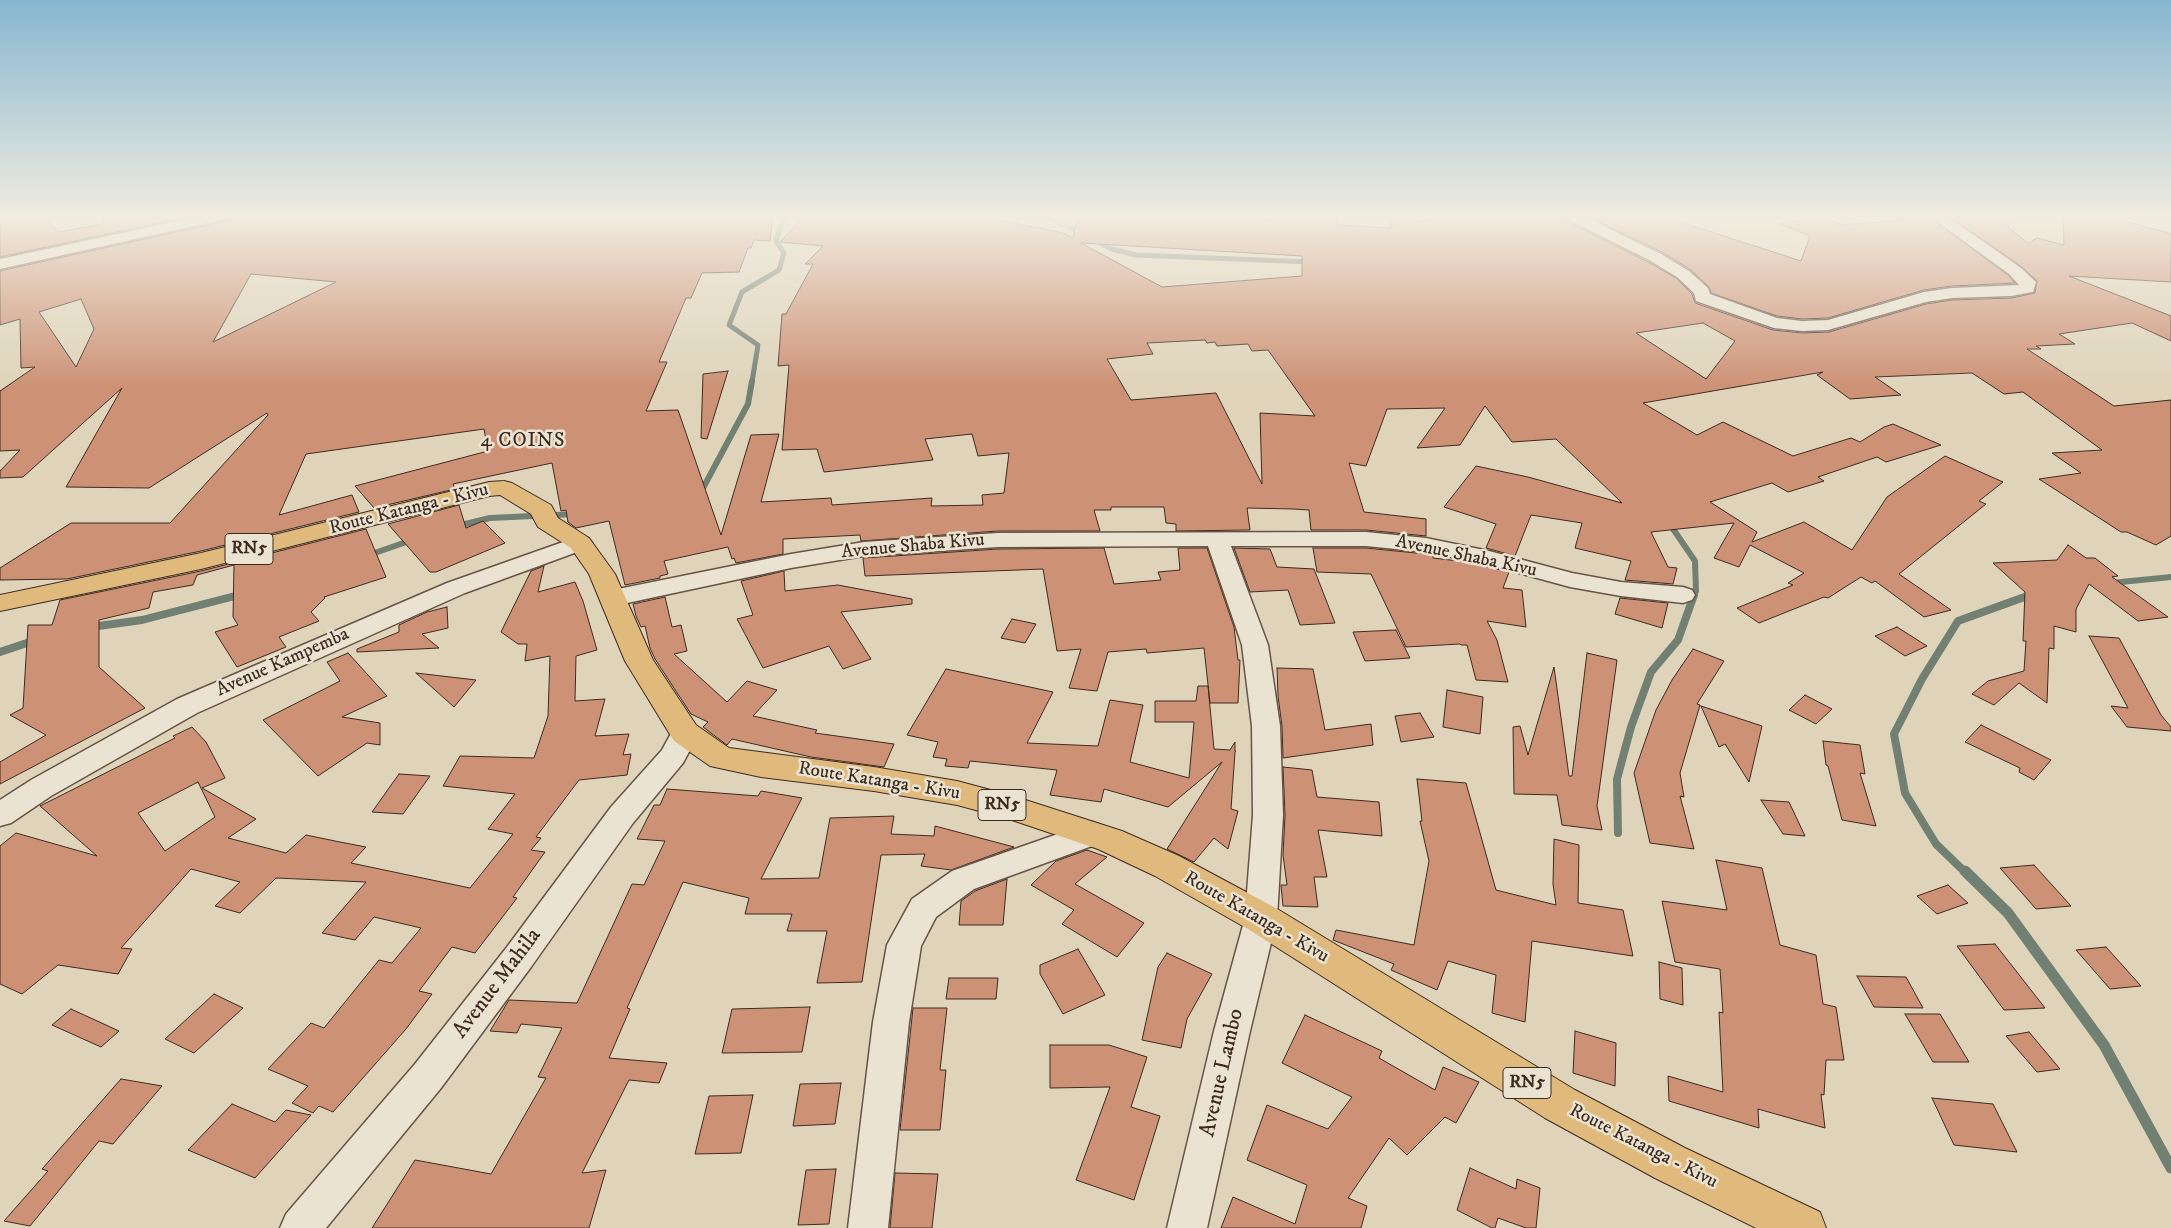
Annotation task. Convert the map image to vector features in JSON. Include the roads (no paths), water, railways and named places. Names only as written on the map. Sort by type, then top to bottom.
[{"type":"highway","name":"Route Katanga - Kivu","points":[[0,603],[201,561],[489,489],[504,488],[580,543],[602,574],[639,660],[686,733],[722,758],[761,765],[874,779],[957,793],[1013,808],[1092,834],[1168,866],[1261,918],[1560,1104],[1670,1163],[1804,1228]]},
{"type":"street","points":[[1680,272],[1702,292],[1702,297],[1774,323],[1802,326],[1828,325],[1924,297],[1952,293],[2012,291],[2027,288],[2028,282],[2016,272]]},
{"type":"street","points":[[1217,539],[1255,645],[1266,726],[1268,815],[1261,918]]},
{"type":"street","name":"Avenue Shaba Kivu","points":[[613,598],[791,561],[864,549],[998,540],[1217,539],[1366,539],[1426,545],[1489,558],[1570,580],[1621,589],[1683,595]]},
{"type":"street","name":"Avenue Kampemba","points":[[0,815],[41,788],[187,706],[439,595],[580,543]]},
{"type":"street","name":"Avenue Mahila","points":[[300,1228],[428,1076],[519,957],[622,815],[673,756],[686,733]]},
{"type":"street","points":[[868,1228],[891,1022],[904,945],[924,908],[963,880],[1092,834]]},
{"type":"street","name":"Avenue Lambo","points":[[1186,1228],[1232,1031],[1261,918]]},
{"type":"waterway","points":[[752,382],[758,345],[729,325],[742,292],[775,272]]},
{"type":"waterway","points":[[698,491],[702,490],[748,404],[752,381]]},
{"type":"waterway","points":[[457,526],[490,518],[576,514]]},
{"type":"waterway","points":[[1669,523],[1695,561],[1696,591],[1694,596]]},
{"type":"waterway","points":[[366,556],[412,540]]},
{"type":"waterway","points":[[2111,583],[2171,577]]},
{"type":"waterway","points":[[234,596],[243,594]]},
{"type":"waterway","points":[[2026,596],[2033,594]]},
{"type":"waterway","points":[[91,627],[142,620],[239,595]]},
{"type":"waterway","points":[[1618,833],[1617,779],[1631,727],[1651,672],[1678,640],[1694,595]]},
{"type":"waterway","points":[[1966,873],[1936,844],[1905,793],[1894,734],[1922,679],[1958,621],[2030,595]]},
{"type":"waterway","points":[[0,652],[36,640]]},
{"type":"waterway","points":[[1965,871],[2008,913],[2104,1045],[2171,1168]]},
{"type":"district","name":"4 COINS","points":[[523,442]]}]
